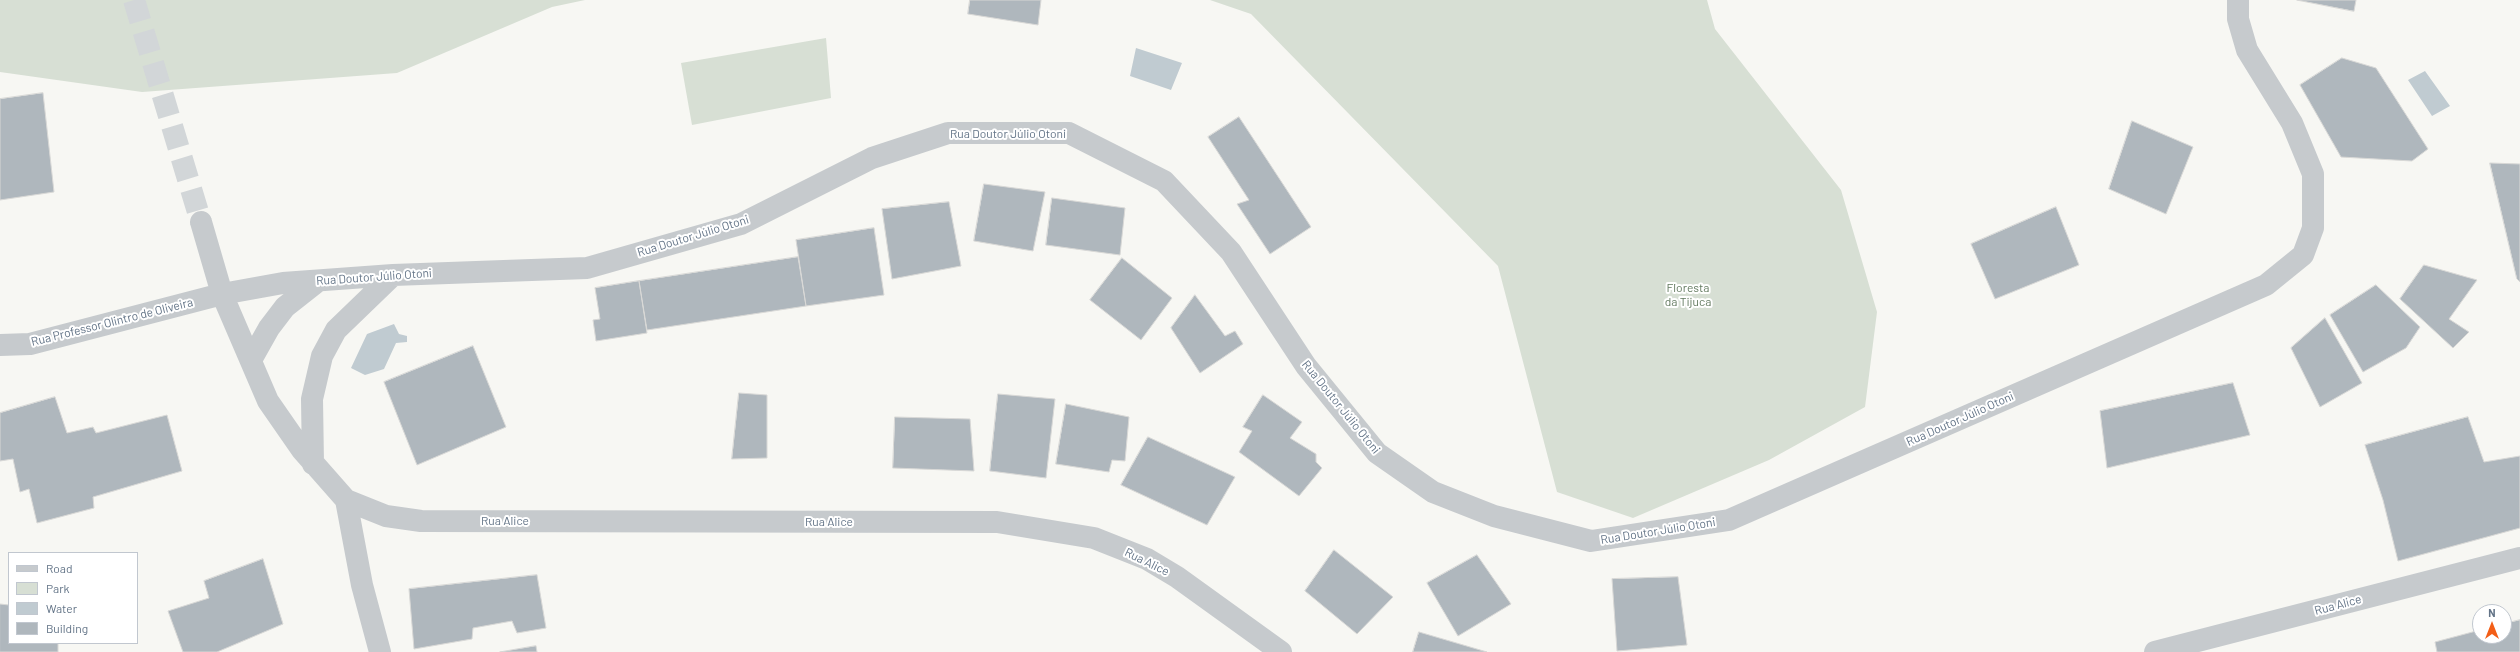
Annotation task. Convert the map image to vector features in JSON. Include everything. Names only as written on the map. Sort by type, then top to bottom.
[{"type":"street","name":"Rua Doutor Júlio Otoni","points":[[222,294],[282,283],[393,275],[587,268],[741,224],[872,158],[948,133],[1069,133],[1164,181],[1232,252],[1306,366],[1376,453],[1433,492],[1494,516],[1591,541],[1729,520],[2266,285],[2303,255],[2313,228],[2313,174],[2292,123],[2247,50],[2238,18],[2238,0]]},
{"type":"street","points":[[201,222],[222,294],[268,401],[313,464],[346,500],[362,585],[380,652]]},
{"type":"street","points":[[313,464],[312,399],[322,356],[336,330],[393,275]]},
{"type":"street","points":[[251,360],[269,328],[285,307],[318,281]]},
{"type":"street","name":"Rua Professor Olintro de Oliveira","points":[[0,345],[30,344],[222,294]]},
{"type":"street","name":"Rua Alice","points":[[346,500],[386,516],[421,521],[997,522],[1094,538],[1147,559],[1177,577],[1281,652]]},
{"type":"street","name":"Rua Alice","points":[[2156,652],[2520,558]]},
{"type":"green space","points":[[0,0],[585,0],[552,7],[397,73],[142,92],[0,72]]},
{"type":"green space","name":"Floresta da Tijuca","points":[[1210,0],[1707,0],[1715,29],[1841,190],[1877,312],[1865,407],[1769,460],[1633,518],[1557,492],[1498,266],[1251,14]]},
{"type":"green space","points":[[826,38],[831,98],[692,125],[681,63]]},
{"type":"water","points":[[1136,48],[1182,63],[1171,90],[1130,76]]},
{"type":"water","points":[[2425,71],[2450,106],[2432,116],[2408,80]]},
{"type":"water","points":[[394,324],[399,334],[407,336],[407,342],[396,343],[384,369],[365,375],[351,368],[367,334]]},
{"type":"building","points":[[970,0],[1041,0],[1038,25],[968,14]]},
{"type":"building","points":[[2297,0],[2356,0],[2354,11]]},
{"type":"building","points":[[2342,58],[2376,68],[2428,149],[2412,161],[2341,157],[2300,85]]},
{"type":"building","points":[[43,93],[54,192],[0,200],[0,99]]},
{"type":"building","points":[[1239,117],[1311,227],[1270,254],[1237,204],[1249,200],[1208,137]]},
{"type":"building","points":[[2132,121],[2193,147],[2166,214],[2109,189]]},
{"type":"building","points":[[2490,163],[2520,164],[2520,282],[2517,279]]},
{"type":"building","points":[[984,184],[1045,192],[1033,251],[974,241]]},
{"type":"building","points":[[1052,198],[1125,208],[1120,255],[1046,245]]},
{"type":"building","points":[[949,202],[961,266],[892,279],[882,209]]},
{"type":"building","points":[[2056,207],[2079,265],[1995,299],[1971,244]]},
{"type":"building","points":[[874,228],[884,295],[806,306],[796,240]]},
{"type":"building","points":[[798,257],[806,306],[647,330],[639,281]]},
{"type":"building","points":[[1122,258],[1172,298],[1141,340],[1090,300]]},
{"type":"building","points":[[2424,265],[2477,280],[2449,319],[2469,332],[2453,348],[2400,299]]},
{"type":"building","points":[[639,281],[647,333],[596,341],[593,320],[600,319],[595,288]]},
{"type":"building","points":[[2376,285],[2420,327],[2406,348],[2363,372],[2330,315]]},
{"type":"building","points":[[1195,295],[1225,336],[1235,331],[1243,344],[1200,373],[1171,328]]},
{"type":"building","points":[[2325,318],[2362,383],[2320,407],[2291,348]]},
{"type":"building","points":[[473,346],[506,427],[417,465],[384,382]]},
{"type":"building","points":[[2233,383],[2250,435],[2107,468],[2100,411]]},
{"type":"building","points":[[739,393],[767,395],[767,458],[732,459]]},
{"type":"building","points":[[998,394],[1055,399],[1046,478],[990,471]]},
{"type":"building","points":[[1263,395],[1302,422],[1290,438],[1316,454],[1316,462],[1322,468],[1299,496],[1239,452],[1252,431],[1243,427]]},
{"type":"building","points":[[55,397],[67,433],[93,427],[96,433],[167,415],[182,471],[93,497],[94,508],[37,523],[29,489],[20,492],[13,459],[0,461],[0,413]]},
{"type":"building","points":[[1066,404],[1129,417],[1125,461],[1112,460],[1109,472],[1056,464]]},
{"type":"building","points":[[895,417],[970,419],[974,471],[893,468]]},
{"type":"building","points":[[2468,417],[2484,462],[2520,456],[2520,528],[2398,561],[2383,500],[2365,445]]},
{"type":"building","points":[[1148,437],[1235,477],[1207,525],[1121,485]]},
{"type":"building","points":[[1334,550],[1393,597],[1357,634],[1305,591]]},
{"type":"building","points":[[1477,555],[1511,604],[1458,636],[1427,583]]},
{"type":"building","points":[[263,559],[283,624],[217,652],[183,652],[168,611],[209,598],[204,581]]},
{"type":"building","points":[[537,575],[546,628],[517,633],[512,621],[473,628],[472,639],[414,649],[409,589]]},
{"type":"building","points":[[1678,577],[1687,645],[1617,651],[1612,579]]},
{"type":"building","points":[[0,604],[8,605],[8,644],[58,644],[58,652],[0,652]]},
{"type":"building","points":[[2520,620],[2520,652],[2437,652],[2435,642],[2472,632],[2472,644],[2512,644],[2512,622]]},
{"type":"building","points":[[1419,632],[1487,652],[1413,652]]},
{"type":"building","points":[[536,646],[537,652],[500,652]]},
{"type":"tunnel","points":[[134,0],[201,222]]}]
